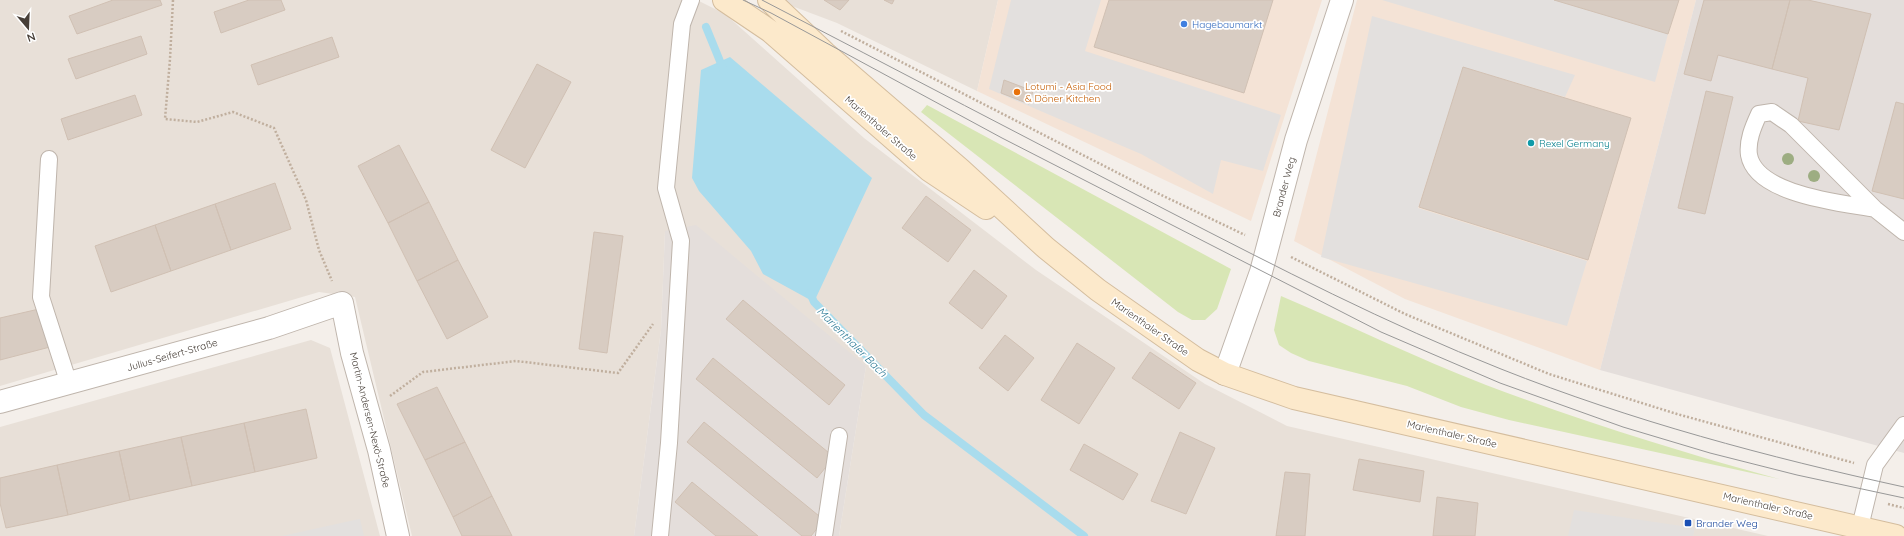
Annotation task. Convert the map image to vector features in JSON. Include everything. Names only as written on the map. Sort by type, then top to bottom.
[{"type":"main road","name":"Marienthaler Straße","points":[[724,0],[770,31],[929,170],[1046,248],[1111,299],[1198,360],[1225,374],[1294,398],[1855,530],[1896,536]]},
{"type":"main road","name":"Marienthaler Straße","points":[[769,0],[825,53],[960,169],[1046,248]]},
{"type":"street","name":"Brander Weg","points":[[1225,374],[1268,246],[1296,140],[1342,0]]},
{"type":"street","name":"Julius-Seifert-Straße","points":[[0,402],[269,328],[342,303]]},
{"type":"street","name":"Martin-Andersen-Nexö-Straße","points":[[342,303],[352,353],[369,410],[398,536]]},
{"type":"lane","points":[[660,536],[669,443],[682,241],[666,188],[682,24],[691,0]]},
{"type":"lane","points":[[1875,209],[1816,198],[1778,187],[1759,174],[1749,156],[1750,134],[1758,114],[1772,112],[1791,125],[1875,209],[1904,232]]},
{"type":"lane","points":[[50,159],[41,297],[69,384]]},
{"type":"lane","points":[[1855,530],[1875,464],[1904,425]]},
{"type":"lane","points":[[824,536],[839,436]]},
{"type":"path","points":[[172,0],[165,119],[197,122],[233,112],[274,128],[306,200],[319,250],[342,303]]},
{"type":"path","points":[[839,30],[1155,192],[1405,314],[1549,374],[1677,414],[1875,468]]},
{"type":"path","points":[[369,410],[423,372],[516,361],[618,373],[657,318]]},
{"type":"shaded area","points":[[0,0],[697,0],[725,14],[864,138],[1036,270],[1205,384],[1287,426],[1768,536],[839,536],[866,366],[665,231],[661,330],[634,536],[412,536],[355,297],[319,292],[0,386]]},
{"type":"shaded area","points":[[776,0],[998,0],[977,91],[837,23]]},
{"type":"shaded area","name":"Hagebaumarkt","points":[[998,0],[1322,0],[1251,221],[977,91]]},
{"type":"shaded area","points":[[1011,0],[1101,0],[1085,51],[1281,115],[1263,171],[1221,160],[1213,194],[1141,154],[989,89]]},
{"type":"shaded area","points":[[1357,0],[1696,0],[1600,370],[1405,299],[1294,241]]},
{"type":"shaded area","points":[[1382,0],[1554,0],[1668,34],[1655,82]]},
{"type":"shaded area","points":[[1696,0],[1904,0],[1904,453],[1600,370]]},
{"type":"shaded area","points":[[1372,16],[1575,75],[1565,97],[1463,67],[1418,208],[1587,261],[1567,326],[1321,257]]},
{"type":"shaded area","points":[[696,225],[866,366],[839,536],[634,536],[661,330],[665,231]]},
{"type":"shaded area","points":[[311,340],[330,348],[380,536],[0,536],[0,427]]},
{"type":"shaded area","points":[[1574,510],[1695,528],[1693,536],[1568,536]]},
{"type":"shaded area","points":[[359,519],[364,536],[282,536]]},
{"type":"green space","points":[[927,105],[1231,269],[1217,309],[1205,320],[1192,320],[1178,312],[921,112]]},
{"type":"green space","points":[[1281,296],[1434,364],[1486,385],[1631,435],[1779,479],[1509,420],[1461,407],[1407,386],[1309,361],[1291,353],[1279,345],[1274,330]]},
{"type":"water","points":[[730,57],[872,178],[814,302],[763,274],[751,251],[699,191],[692,178],[701,70]]},
{"type":"building","points":[[113,0],[160,0],[162,5],[77,34],[69,16]]},
{"type":"building","points":[[249,0],[281,0],[285,10],[221,33],[214,12]]},
{"type":"building","points":[[824,0],[849,0],[840,10]]},
{"type":"building","points":[[884,0],[894,0],[892,4]]},
{"type":"building","name":"Hagebaumarkt","points":[[1109,0],[1273,0],[1244,93],[1094,47]]},
{"type":"building","points":[[1554,0],[1679,0],[1668,34]]},
{"type":"building","points":[[1704,0],[1790,0],[1772,69],[1718,55],[1711,81],[1684,74]]},
{"type":"building","points":[[1790,0],[1808,0],[1871,14],[1839,130],[1798,121],[1808,78],[1772,69]]},
{"type":"building","points":[[141,36],[147,54],[76,79],[68,59]]},
{"type":"building","points":[[332,37],[339,57],[258,85],[251,65]]},
{"type":"building","points":[[537,64],[571,82],[525,168],[491,150]]},
{"type":"building","name":"Rexel Germany","points":[[1463,67],[1631,118],[1588,260],[1419,207]]},
{"type":"building","name":"Lotumi - Asia Food & Döner Kitchen","points":[[1004,80],[1033,91],[1029,104],[1001,93]]},
{"type":"building","points":[[1706,91],[1733,97],[1705,214],[1678,208]]},
{"type":"building","points":[[135,95],[142,115],[68,140],[61,119]]},
{"type":"building","points":[[1896,102],[1904,104],[1904,199],[1872,191]]},
{"type":"building","points":[[399,145],[429,202],[388,223],[358,166]]},
{"type":"building","points":[[275,183],[291,229],[231,250],[215,204]]},
{"type":"building","points":[[926,196],[971,230],[948,262],[902,228]]},
{"type":"building","points":[[429,202],[458,260],[417,281],[388,223]]},
{"type":"building","points":[[215,204],[231,250],[171,271],[155,225]]},
{"type":"building","points":[[155,225],[171,271],[111,292],[95,246]]},
{"type":"building","points":[[594,232],[623,236],[607,353],[579,349]]},
{"type":"building","points":[[458,260],[488,317],[447,339],[417,281]]},
{"type":"building","points":[[974,270],[1007,296],[982,329],[949,303]]},
{"type":"building","points":[[743,300],[845,385],[829,405],[726,319]]},
{"type":"building","points":[[39,309],[50,347],[0,360],[0,318]]},
{"type":"building","points":[[1005,335],[1034,358],[1008,391],[979,368]]},
{"type":"building","points":[[1077,343],[1115,368],[1079,424],[1041,400]]},
{"type":"building","points":[[1150,352],[1196,383],[1179,409],[1132,378]]},
{"type":"building","points":[[713,358],[834,457],[817,478],[696,379]]},
{"type":"building","points":[[437,387],[465,442],[425,460],[397,404]]},
{"type":"building","points":[[306,409],[317,458],[255,472],[244,423]]},
{"type":"building","points":[[704,422],[824,520],[811,536],[802,536],[687,442]]},
{"type":"building","points":[[244,423],[255,472],[192,486],[181,437]]},
{"type":"building","points":[[1180,432],[1215,448],[1186,514],[1151,501]]},
{"type":"building","points":[[181,437],[192,486],[130,500],[119,451]]},
{"type":"building","points":[[465,442],[492,496],[453,517],[425,460]]},
{"type":"building","points":[[1084,444],[1138,474],[1123,500],[1070,470]]},
{"type":"building","points":[[119,451],[130,500],[68,515],[57,465]]},
{"type":"building","points":[[1359,459],[1424,471],[1420,502],[1353,490]]},
{"type":"building","points":[[57,465],[68,515],[6,528],[0,503],[0,478]]},
{"type":"building","points":[[1285,472],[1310,474],[1305,536],[1276,536]]},
{"type":"building","points":[[692,482],[758,536],[716,536],[675,502]]},
{"type":"building","points":[[492,496],[512,536],[462,536],[453,517]]},
{"type":"building","points":[[1437,497],[1478,503],[1475,536],[1433,536]]},
{"type":"waterway","name":"Marienthaler Bach","points":[[706,27],[724,71]]},
{"type":"waterway","name":"Marienthaler Bach","points":[[810,293],[814,302],[924,415],[1084,536]]},
{"type":"tram line","points":[[743,0],[771,13],[1002,138],[1381,332],[1500,383],[1623,427],[1710,453],[1797,475],[1904,498]]},
{"type":"tram line","points":[[762,0],[1250,253],[1374,314],[1458,352],[1550,388],[1650,421],[1751,450],[1904,487]]},
{"type":"place","name":"Hagebaumarkt","points":[[1184,24]]},
{"type":"place","name":"Lotumi - Asia Food & Döner Kitchen","points":[[1017,92]]},
{"type":"place","name":"Rexel Germany","points":[[1531,143]]},
{"type":"place","name":"Brander Weg","points":[[1688,523]]}]
